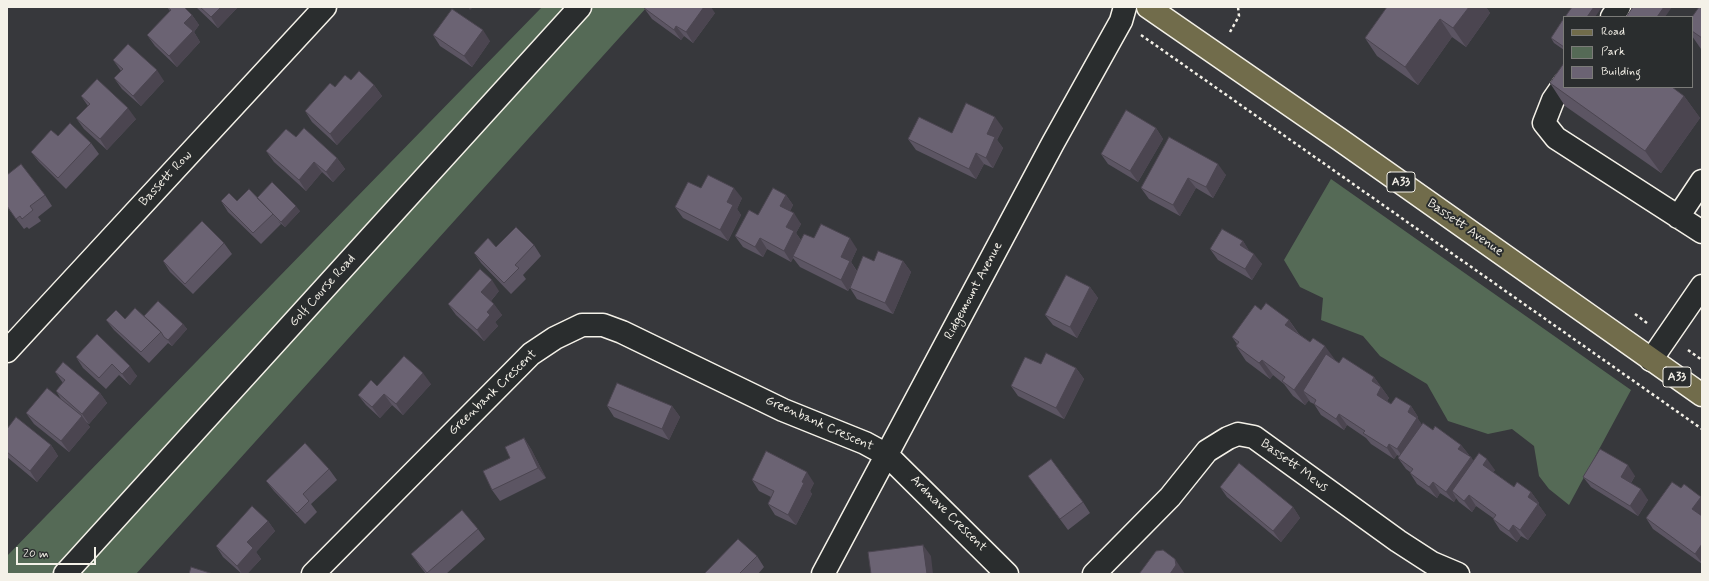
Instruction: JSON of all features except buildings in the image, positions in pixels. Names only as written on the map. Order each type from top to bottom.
[{"type":"main road","name":"Bassett Avenue","points":[[1148,7],[1351,147],[1702,395]]},
{"type":"street","name":"Bassett Row","points":[[7,351],[325,7]]},
{"type":"street","name":"Golf Course Road","points":[[65,574],[580,7]]},
{"type":"street","name":"Ridgemount Avenue","points":[[823,574],[1049,150],[1121,21],[1125,7]]},
{"type":"street","points":[[1613,16],[1619,7]]},
{"type":"street","points":[[1563,85],[1553,100],[1544,123],[1556,138],[1702,232]]},
{"type":"street","points":[[1678,217],[1702,181]]},
{"type":"street","points":[[1651,360],[1702,286]]},
{"type":"street","name":"Greenbank Crescent","points":[[313,574],[531,354],[555,338],[582,325],[603,325],[622,332],[783,410],[865,442],[887,455]]},
{"type":"street","name":"Bassett Mews","points":[[1094,574],[1170,497],[1207,451],[1228,438],[1238,434],[1254,437],[1398,541],[1432,563],[1458,574]]},
{"type":"street","name":"Ardnave Crescent","points":[[887,455],[1008,574]]},
{"type":"path","points":[[1230,32],[1239,16],[1238,7]]},
{"type":"path","points":[[1141,35],[1702,429]]},
{"type":"path","points":[[1682,347],[1702,360]]},
{"type":"green space","points":[[542,7],[647,7],[136,574],[7,574],[7,556]]},
{"type":"green space","points":[[1331,179],[1631,390],[1569,505],[1549,489],[1539,476],[1534,446],[1512,429],[1488,434],[1448,421],[1427,384],[1380,356],[1363,336],[1321,320],[1323,298],[1300,287],[1284,260]]}]
